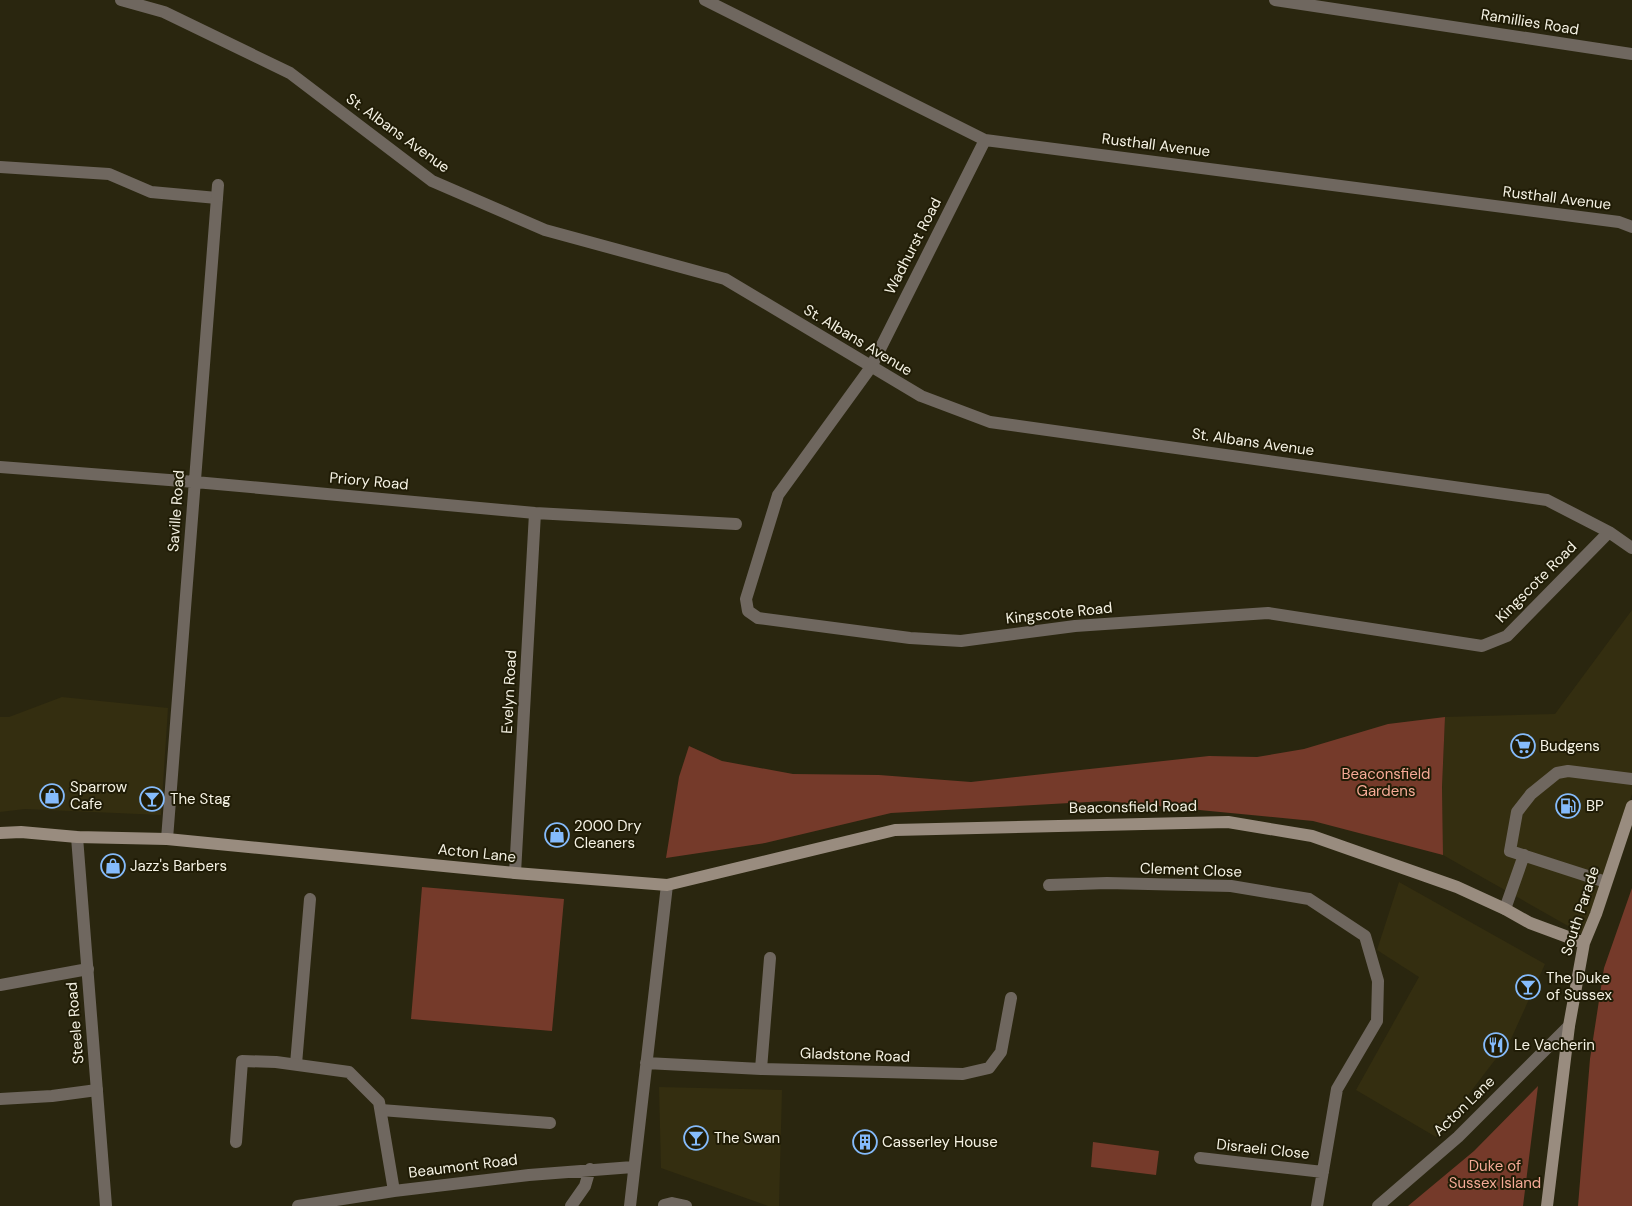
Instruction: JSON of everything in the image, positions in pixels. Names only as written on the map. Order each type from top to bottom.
[{"type":"main road","name":"South Parade","points":[[1547,1206],[1569,1026],[1584,943],[1596,914],[1632,806]]},
{"type":"main road","name":"Beaconsfield Road","points":[[668,885],[895,830],[1228,822],[1312,836],[1457,887],[1530,923],[1584,943]]},
{"type":"main road","name":"Acton Lane","points":[[0,833],[21,832],[77,837],[167,838],[515,873],[668,885]]},
{"type":"street","name":"St. Albans Avenue","points":[[121,0],[164,12],[290,73],[432,182],[545,230],[725,279],[922,396],[990,422],[1547,500],[1609,532],[1632,548]]},
{"type":"street","name":"Rusthall Avenue","points":[[705,0],[985,140],[1609,221],[1632,227]]},
{"type":"street","name":"Ramillies Road","points":[[1275,0],[1632,54]]},
{"type":"street","name":"Wadhurst Road","points":[[871,367],[985,140]]},
{"type":"street","name":"Saville Road","points":[[0,167],[109,174],[151,192],[218,192],[167,838]]},
{"type":"street","name":"Kingscote Road","points":[[871,367],[778,495],[746,599],[748,611],[758,618],[910,638],[961,641],[1075,626],[1268,613],[1482,646],[1507,636],[1609,532]]},
{"type":"street","name":"Priory Road","points":[[0,467],[195,482],[535,513],[736,524]]},
{"type":"street","name":"Evelyn Road","points":[[515,873],[535,513]]},
{"type":"street","points":[[1606,882],[1510,851],[1518,812],[1531,794],[1557,772],[1568,771],[1632,779]]},
{"type":"street","name":"Steele Road","points":[[77,837],[106,1206]]},
{"type":"street","points":[[1505,909],[1524,855]]},
{"type":"street","name":"Clement Close","points":[[1050,885],[1107,883],[1230,886],[1308,899],[1365,936],[1378,981],[1377,1021],[1337,1089],[1317,1206]]},
{"type":"street","points":[[630,1202],[668,885]]},
{"type":"street","points":[[296,1064],[310,899]]},
{"type":"street","points":[[761,1069],[770,958]]},
{"type":"street","points":[[0,985],[88,969]]},
{"type":"street","name":"Gladstone Road","points":[[646,1063],[761,1069],[963,1074],[989,1068],[1001,1052],[1012,998]]},
{"type":"street","name":"Acton Lane","points":[[1378,1206],[1458,1136],[1569,1026]]},
{"type":"street","points":[[236,1142],[242,1061],[296,1064],[349,1072],[379,1102],[394,1191]]},
{"type":"street","points":[[0,1099],[52,1096],[97,1090]]},
{"type":"street","points":[[380,1110],[550,1123]]},
{"type":"street","name":"Disraeli Close","points":[[1200,1158],[1323,1172]]},
{"type":"street","name":"Beaumont Road","points":[[298,1206],[394,1191],[590,1169],[634,1167]]},
{"type":"street","points":[[571,1206],[586,1186],[590,1169]]},
{"type":"street","points":[[664,1204],[672,1203],[686,1206]]},
{"type":"shaded area","points":[[1632,610],[1632,794],[1584,935],[1443,855],[1442,787],[1445,717],[1555,714]]},
{"type":"shaded area","points":[[62,697],[168,708],[161,815],[25,809],[0,812],[0,717],[9,717]]},
{"type":"shaded area","points":[[1399,882],[1545,964],[1511,1039],[1436,1137],[1356,1090],[1419,977],[1377,950]]},
{"type":"shaded area","points":[[659,1087],[782,1090],[779,1206],[768,1206],[661,1168]]},
{"type":"green space","name":"Beaconsfield Gardens","points":[[1445,717],[1442,787],[1443,855],[1313,821],[1106,801],[891,813],[765,843],[666,858],[679,777],[689,746],[722,761],[793,774],[879,775],[971,782],[1209,756],[1257,757],[1304,749],[1388,724]]},
{"type":"green space","points":[[422,887],[564,899],[552,1031],[411,1019]]},
{"type":"green space","points":[[1632,888],[1632,1206],[1578,1206],[1590,1059],[1604,968]]},
{"type":"green space","name":"Duke of Sussex Island","points":[[1538,1086],[1523,1206],[1408,1206],[1474,1151]]},
{"type":"green space","points":[[1093,1142],[1159,1151],[1156,1175],[1091,1167]]},
{"type":"place","name":"Budgens","points":[[1523,746]]},
{"type":"place","name":"Sparrow Cafe","points":[[52,796]]},
{"type":"place","name":"The Stag","points":[[152,799]]},
{"type":"place","name":"BP","points":[[1568,806]]},
{"type":"place","name":"2000 Dry Cleaners","points":[[557,835]]},
{"type":"place","name":"Jazz's Barbers","points":[[113,866]]},
{"type":"place","name":"The Duke of Sussex","points":[[1528,987]]},
{"type":"place","name":"Le Vacherin","points":[[1496,1045]]},
{"type":"place","name":"The Swan","points":[[696,1138]]},
{"type":"place","name":"Casserley House","points":[[865,1142]]}]
